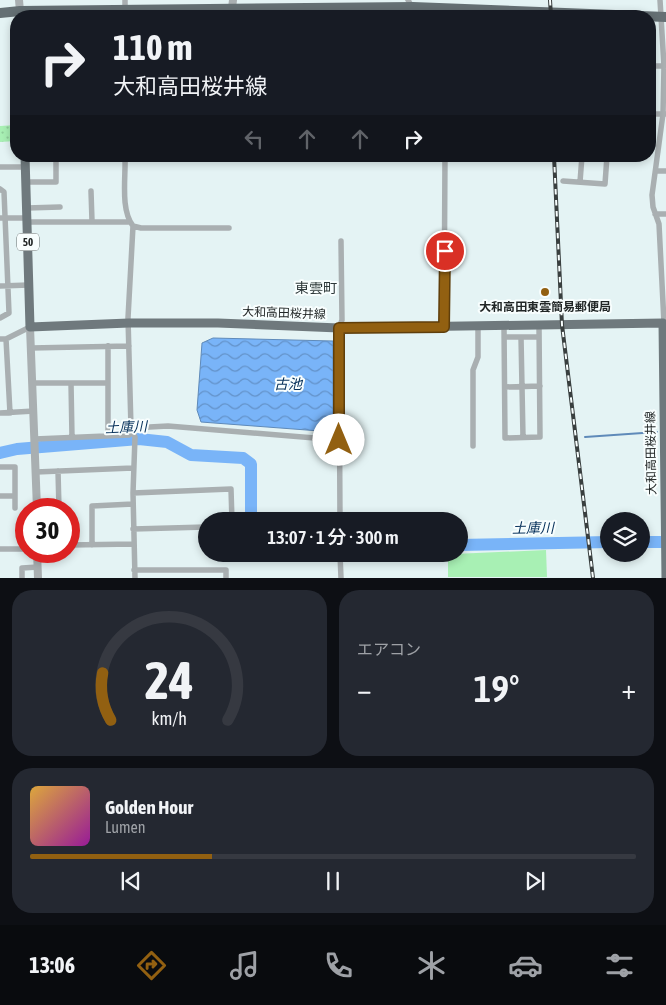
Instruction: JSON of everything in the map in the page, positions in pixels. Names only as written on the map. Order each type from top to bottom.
[{"type":"highway","points":[[112,10],[232,4],[280,10]]},
{"type":"highway","points":[[354,10],[412,8],[474,10]]},
{"type":"main road","name":"50","points":[[26,162],[30,327]]},
{"type":"main road","name":"大和高田桜井線","points":[[30,327],[218,323],[339,328],[504,327],[665,323],[666,578]]},
{"type":"street","points":[[660,0],[663,17],[664,114],[652,195],[655,214],[659,224],[665,323]]},
{"type":"street","points":[[656,66],[664,66]]},
{"type":"street","points":[[26,182],[56,182],[56,162]]},
{"type":"street","points":[[125,162],[126,206],[131,224],[129,324],[134,466],[133,529],[135,578]]},
{"type":"street","points":[[444,327],[446,162]]},
{"type":"street","points":[[580,182],[582,162]]},
{"type":"street","points":[[563,181],[605,184],[607,162]]},
{"type":"street","points":[[0,167],[26,166]]},
{"type":"street","points":[[656,171],[666,171]]},
{"type":"street","points":[[0,189],[4,192],[2,218],[3,252],[9,313],[0,318]]},
{"type":"street","points":[[91,191],[92,221]]},
{"type":"street","points":[[27,208],[60,207]]},
{"type":"street","points":[[655,214],[666,214]]},
{"type":"street","points":[[2,218],[92,221],[131,224],[141,228],[229,228]]},
{"type":"street","points":[[340,512],[339,328],[342,320],[341,241]]},
{"type":"street","points":[[0,286],[29,285]]},
{"type":"street","points":[[504,327],[505,438],[540,437],[540,326]]},
{"type":"street","points":[[10,413],[3,339],[30,327],[37,498]]},
{"type":"street","points":[[473,446],[473,370],[478,357],[478,327]]},
{"type":"street","points":[[504,337],[540,337]]},
{"type":"street","points":[[521,337],[522,437]]},
{"type":"street","points":[[108,346],[108,436]]},
{"type":"street","points":[[31,348],[130,346]]},
{"type":"street","points":[[70,382],[72,437]]},
{"type":"street","points":[[33,383],[108,382]]},
{"type":"street","points":[[505,387],[540,386]]},
{"type":"street","points":[[0,414],[34,411]]},
{"type":"street","points":[[35,439],[129,435],[133,432],[168,426],[339,440]]},
{"type":"street","points":[[36,472],[134,466]]},
{"type":"street","points":[[0,467],[15,467],[15,496],[0,496]]},
{"type":"street","points":[[58,471],[59,498]]},
{"type":"street","points":[[133,493],[231,489],[232,512]]},
{"type":"street","points":[[92,545],[92,506],[133,504]]},
{"type":"street","points":[[133,529],[198,528]]},
{"type":"street","points":[[80,545],[134,544]]},
{"type":"street","points":[[0,549],[15,549]]},
{"type":"street","points":[[340,562],[341,576]]},
{"type":"street","points":[[38,563],[38,578]]},
{"type":"street","points":[[22,578],[22,568],[38,567]]},
{"type":"street","points":[[134,570],[226,570],[226,578]]},
{"type":"street","points":[[154,570],[154,578]]},
{"type":"street","points":[[172,570],[172,578]]},
{"type":"street","points":[[190,570],[190,578]]},
{"type":"street","points":[[208,570],[208,578]]},
{"type":"green space","points":[[10,125],[10,141],[0,142],[0,126]]},
{"type":"green space","points":[[546,550],[547,577],[448,577],[448,562],[468,562],[468,553]]},
{"type":"water","name":"古池","points":[[213,338],[333,341],[333,432],[201,422],[197,410],[202,343]]},
{"type":"waterway","points":[[585,437],[657,432]]},
{"type":"waterway","name":"土庫川","points":[[0,453],[17,449],[139,439],[167,442],[191,455],[243,458],[251,464],[251,512]]},
{"type":"waterway","name":"土庫川","points":[[468,545],[600,542]]},
{"type":"waterway","name":"土庫川","points":[[650,542],[666,542]]},
{"type":"railway","points":[[550,0],[551,10]]},
{"type":"railway","points":[[554,162],[562,325],[593,578]]},
{"type":"place","name":"大和高田東雲簡易郵便局","points":[[545,292]]},
{"type":"district","name":"東雲町","points":[[316,288]]},
{"type":"route","points":[[339,440],[339,328],[444,327],[445,251]]}]
